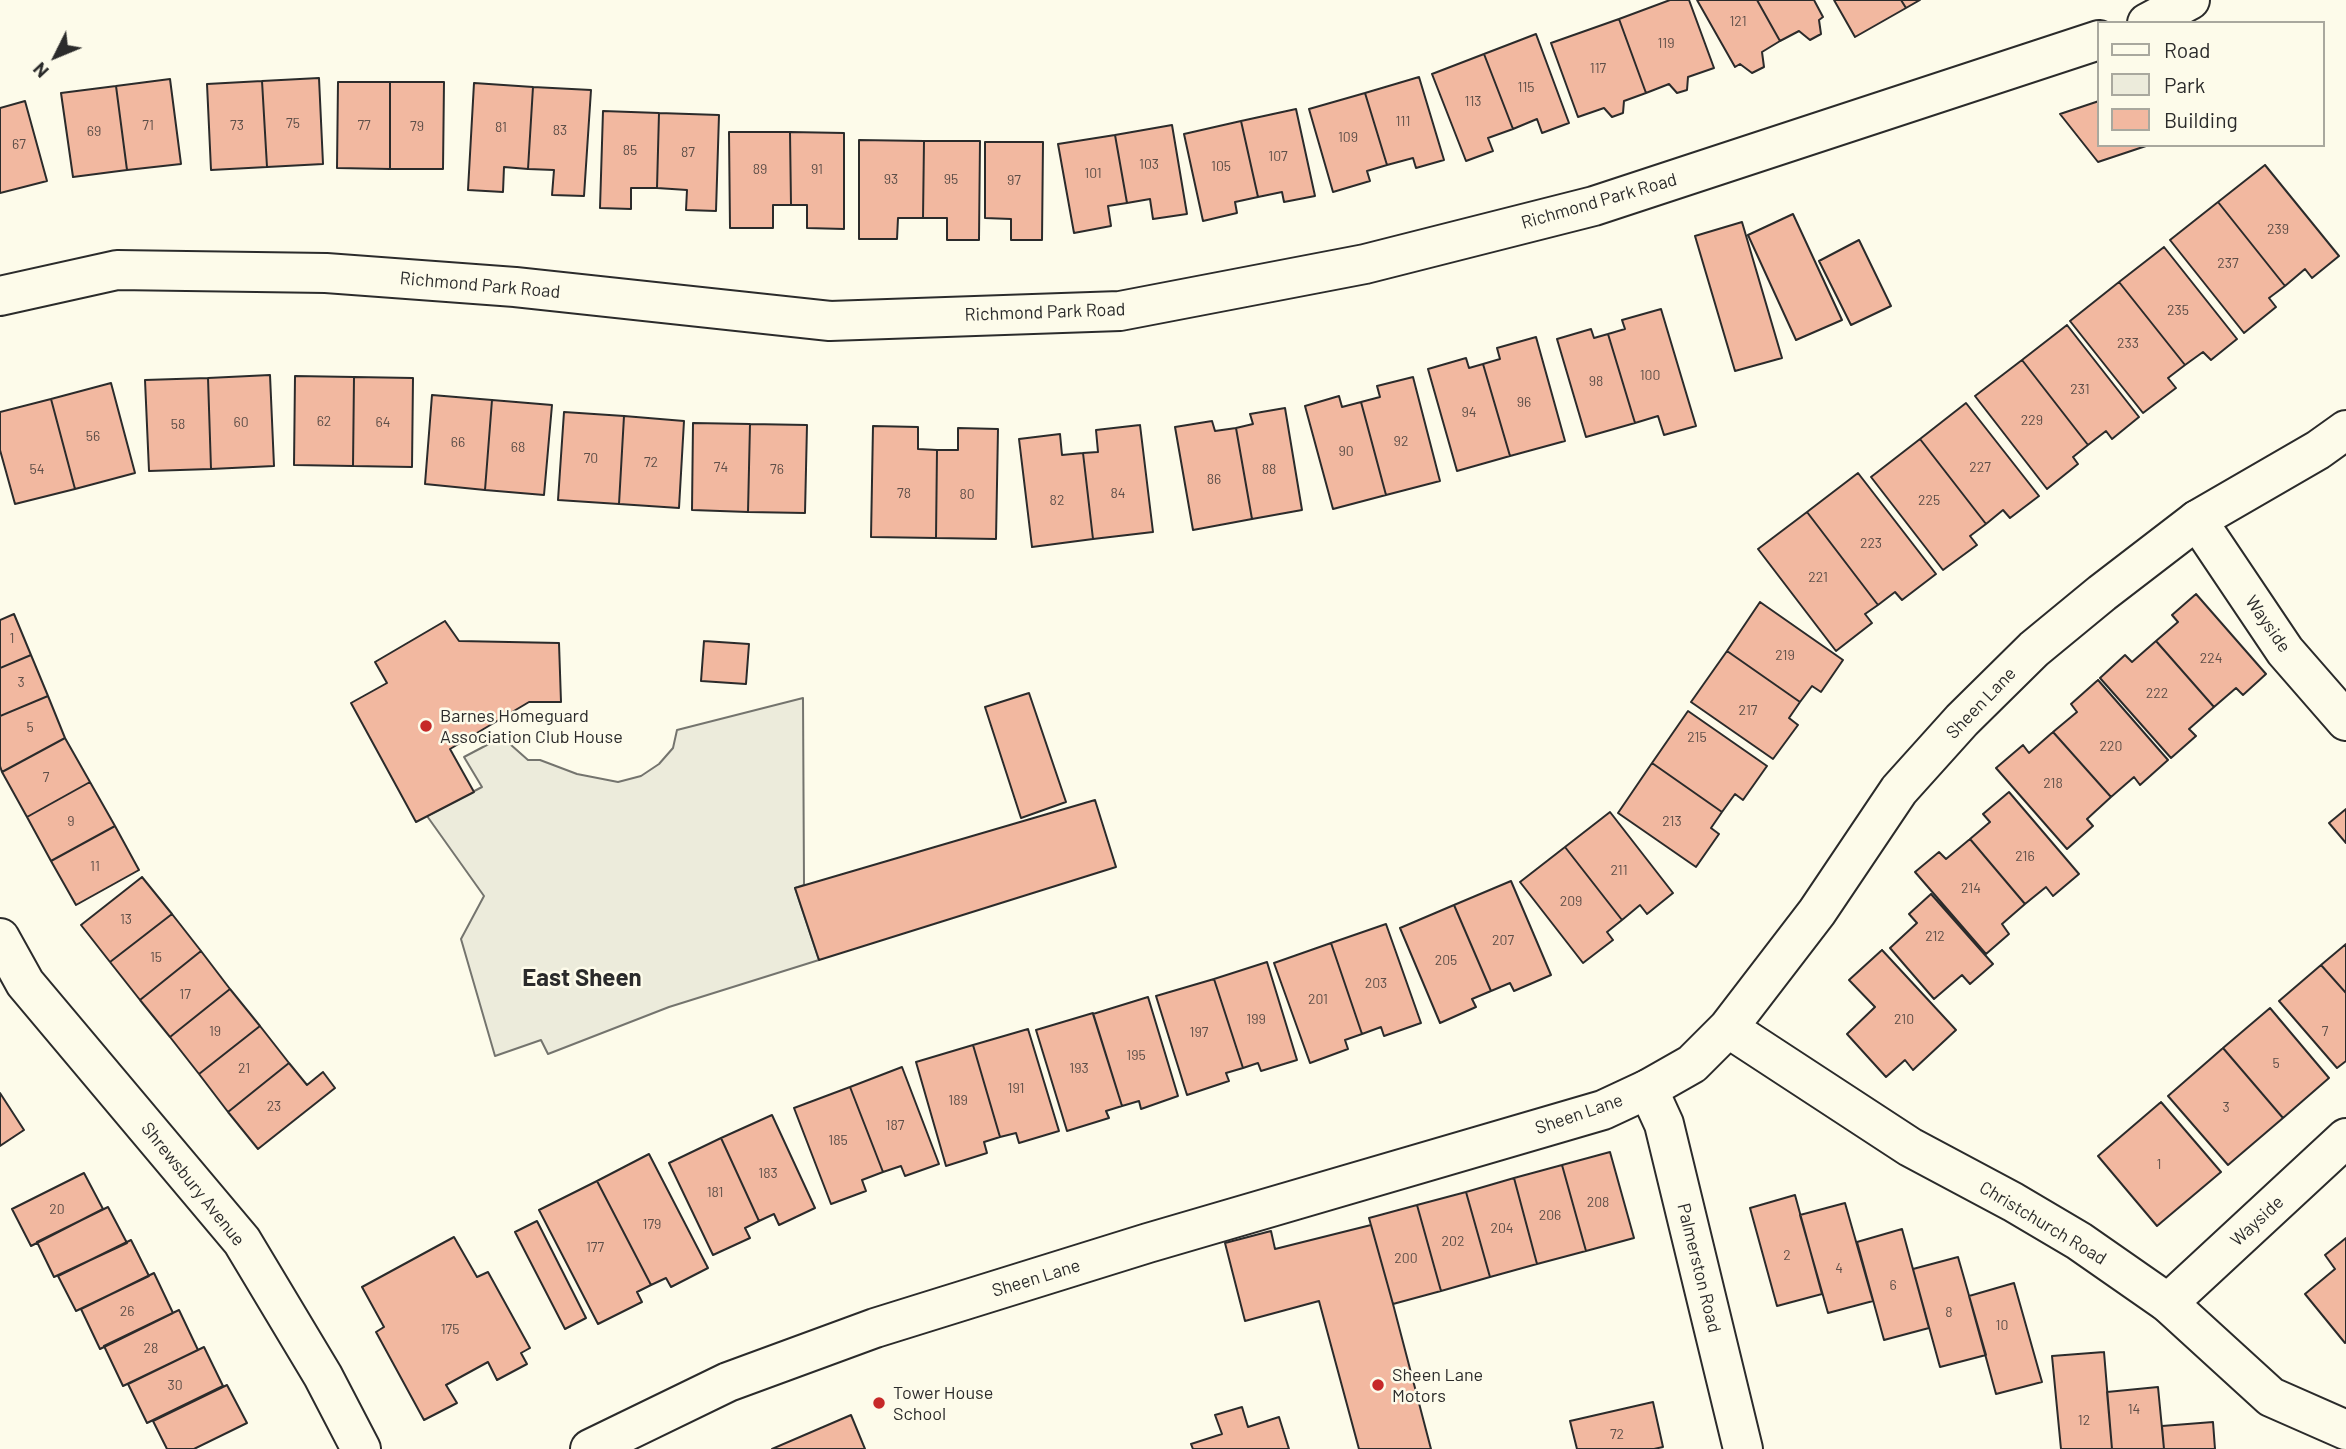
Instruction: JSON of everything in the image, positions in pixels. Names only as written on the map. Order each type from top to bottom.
[{"type":"street","points":[[2151,21],[2190,0]]},
{"type":"street","name":"Richmond Park Road","points":[[0,296],[117,270],[159,270],[326,273],[501,286],[830,321],[1120,311],[1365,264],[1594,206],[2098,40]]},
{"type":"street","name":"Sheen Lane","points":[[590,1449],[728,1382],[875,1328],[1148,1243],[1603,1110],[1692,1064],[1728,1028],[1817,912],[1899,790],[1962,720],[2034,649],[2197,520],[2318,450],[2346,430]]},
{"type":"street","name":"Wayside","points":[[2197,520],[2285,651],[2346,721]]},
{"type":"street","name":"Shrewsbury Avenue","points":[[0,938],[25,984],[242,1241],[323,1377],[360,1449]]},
{"type":"street","name":"Christchurch Road","points":[[1728,1028],[1910,1147],[2079,1241],[2168,1303],[2271,1397],[2346,1430]]},
{"type":"street","name":"Palmerston Road","points":[[1648,1089],[1664,1124],[1743,1449]]},
{"type":"street","name":"Wayside","points":[[2168,1303],[2346,1138]]},
{"type":"green space","points":[[803,698],[804,885],[795,888],[819,960],[669,1007],[548,1054],[541,1040],[495,1056],[461,939],[484,896],[427,816],[482,787],[464,757],[502,737],[528,760],[540,760],[577,774],[618,782],[641,776],[659,764],[673,748],[677,730]]},
{"type":"building","points":[[1670,0],[1689,0],[1714,68],[1688,77],[1687,90],[1677,93],[1669,84],[1646,93],[1619,19]]},
{"type":"building","points":[[1697,0],[1757,0],[1780,41],[1762,52],[1764,67],[1752,73],[1740,64],[1735,67]]},
{"type":"building","points":[[1757,0],[1814,0],[1823,17],[1819,20],[1821,34],[1810,40],[1799,31],[1780,41]]},
{"type":"building","points":[[1834,0],[1901,0],[1906,8],[1855,37]]},
{"type":"building","points":[[1901,0],[1920,0],[1906,8]]},
{"type":"building","points":[[1619,19],[1646,93],[1624,101],[1623,113],[1612,117],[1604,108],[1578,117],[1551,43]]},
{"type":"building","points":[[1536,34],[1569,123],[1542,133],[1537,119],[1513,129],[1484,54]]},
{"type":"building","points":[[1484,54],[1513,129],[1488,138],[1493,151],[1466,161],[1432,74]]},
{"type":"building","points":[[1419,77],[1444,160],[1416,168],[1413,158],[1387,165],[1365,93]]},
{"type":"building","points":[[319,78],[323,164],[267,167],[262,81]]},
{"type":"building","points":[[170,79],[181,164],[127,170],[116,86]]},
{"type":"building","points":[[262,81],[267,167],[211,170],[207,84]]},
{"type":"building","points":[[338,82],[390,82],[390,169],[337,168]]},
{"type":"building","points":[[390,82],[444,82],[443,169],[390,169]]},
{"type":"building","points":[[474,83],[533,87],[528,169],[504,167],[503,192],[468,190]]},
{"type":"building","points":[[116,86],[127,170],[73,177],[61,93]]},
{"type":"building","points":[[533,87],[591,90],[584,196],[552,195],[554,170],[528,169]]},
{"type":"building","points":[[1365,93],[1387,165],[1367,171],[1370,181],[1333,192],[1309,109]]},
{"type":"building","points":[[25,101],[47,181],[0,193],[0,108]]},
{"type":"building","points":[[2098,101],[2098,147],[2143,147],[2098,162],[2060,114]]},
{"type":"building","points":[[1296,109],[1315,196],[1284,202],[1282,192],[1258,197],[1241,121]]},
{"type":"building","points":[[603,111],[659,113],[657,188],[631,188],[631,209],[600,208]]},
{"type":"building","points":[[659,113],[719,115],[716,211],[686,210],[687,190],[657,188]]},
{"type":"building","points":[[1241,121],[1258,197],[1235,202],[1237,213],[1203,221],[1184,134]]},
{"type":"building","points":[[1172,125],[1187,214],[1153,219],[1150,199],[1127,203],[1115,135]]},
{"type":"building","points":[[729,132],[790,132],[791,205],[773,205],[773,228],[730,228]]},
{"type":"building","points":[[790,132],[844,133],[844,229],[807,228],[807,205],[791,205]]},
{"type":"building","points":[[1115,135],[1127,203],[1108,206],[1111,226],[1074,233],[1058,144]]},
{"type":"building","points":[[859,140],[924,141],[923,218],[898,218],[897,239],[859,239]]},
{"type":"building","points":[[924,141],[980,141],[979,240],[947,240],[947,218],[923,218]]},
{"type":"building","points":[[985,142],[1043,142],[1042,240],[1011,240],[1011,219],[985,218]]},
{"type":"building","points":[[2265,165],[2339,256],[2312,278],[2305,269],[2285,286],[2218,202]]},
{"type":"building","points":[[2218,202],[2285,286],[2269,298],[2276,307],[2244,333],[2170,240]]},
{"type":"building","points":[[1793,214],[1842,320],[1796,340],[1748,235]]},
{"type":"building","points":[[1742,222],[1782,358],[1735,371],[1695,236]]},
{"type":"building","points":[[1859,240],[1891,306],[1851,325],[1819,261]]},
{"type":"building","points":[[2164,247],[2237,339],[2211,360],[2203,352],[2185,365],[2119,282]]},
{"type":"building","points":[[2119,282],[2185,365],[2168,378],[2176,388],[2143,413],[2070,321]]},
{"type":"building","points":[[1661,309],[1696,426],[1664,435],[1658,416],[1635,423],[1608,334],[1625,329],[1622,320]]},
{"type":"building","points":[[2067,325],[2139,417],[2112,439],[2106,431],[2088,445],[2022,360]]},
{"type":"building","points":[[1591,329],[1594,338],[1608,334],[1635,423],[1586,437],[1557,339]]},
{"type":"building","points":[[1536,337],[1565,441],[1510,456],[1483,364],[1500,359],[1497,348]]},
{"type":"building","points":[[1466,358],[1469,368],[1483,364],[1510,456],[1457,471],[1428,369]]},
{"type":"building","points":[[2022,360],[2088,445],[2073,457],[2078,464],[2047,489],[1975,396]]},
{"type":"building","points":[[270,375],[274,466],[211,469],[208,378]]},
{"type":"building","points":[[295,376],[354,377],[353,466],[294,465]]},
{"type":"building","points":[[354,377],[413,378],[412,467],[353,466]]},
{"type":"building","points":[[1413,377],[1440,481],[1386,495],[1361,402],[1380,397],[1377,386]]},
{"type":"building","points":[[208,378],[211,469],[149,471],[145,380]]},
{"type":"building","points":[[111,383],[135,473],[75,489],[51,399]]},
{"type":"building","points":[[432,395],[492,400],[485,490],[425,484]]},
{"type":"building","points":[[1339,396],[1342,407],[1361,402],[1386,495],[1333,509],[1305,406]]},
{"type":"building","points":[[51,399],[75,489],[15,504],[0,450],[0,412]]},
{"type":"building","points":[[492,400],[552,405],[544,495],[485,490]]},
{"type":"building","points":[[1966,403],[2039,496],[2010,518],[2003,510],[1986,524],[1920,439]]},
{"type":"building","points":[[1285,408],[1302,510],[1252,519],[1236,428],[1253,424],[1250,414]]},
{"type":"building","points":[[564,412],[624,416],[619,504],[558,500]]},
{"type":"building","points":[[624,416],[684,421],[679,508],[619,504]]},
{"type":"building","points":[[1212,421],[1215,431],[1236,428],[1252,519],[1193,530],[1175,427]]},
{"type":"building","points":[[693,423],[750,424],[748,512],[692,510]]},
{"type":"building","points":[[750,424],[807,425],[805,513],[748,512]]},
{"type":"building","points":[[1140,425],[1153,532],[1093,539],[1083,453],[1098,452],[1096,430]]},
{"type":"building","points":[[873,426],[918,427],[918,449],[937,450],[936,538],[871,537]]},
{"type":"building","points":[[958,428],[998,429],[996,539],[936,538],[937,450],[958,450]]},
{"type":"building","points":[[1060,434],[1062,455],[1083,453],[1093,539],[1032,547],[1019,439]]},
{"type":"building","points":[[1920,439],[1986,524],[1970,536],[1977,545],[1943,570],[1871,477]]},
{"type":"building","points":[[1858,473],[1936,574],[1902,600],[1895,592],[1878,605],[1807,512]]},
{"type":"building","points":[[1807,512],[1878,605],[1865,614],[1872,623],[1836,651],[1758,549]]},
{"type":"building","points":[[2196,594],[2266,674],[2243,695],[2236,688],[2214,707],[2156,641],[2178,622],[2172,615]]},
{"type":"building","points":[[1760,602],[1843,660],[1821,692],[1812,686],[1800,702],[1727,651]]},
{"type":"building","points":[[14,614],[31,655],[0,668],[0,620]]},
{"type":"building","name":"Barnes Homeguard Association Club House","points":[[445,621],[459,641],[559,643],[561,702],[529,702],[450,749],[474,792],[416,822],[351,703],[387,683],[375,662]]},
{"type":"building","points":[[704,641],[749,644],[746,684],[701,681]]},
{"type":"building","points":[[2156,641],[2214,707],[2189,729],[2196,736],[2171,758],[2100,678],[2125,655],[2132,662]]},
{"type":"building","points":[[1727,651],[1800,702],[1789,718],[1798,725],[1773,759],[1691,702]]},
{"type":"building","points":[[31,655],[48,696],[0,716],[0,668]]},
{"type":"building","points":[[2098,680],[2168,760],[2140,785],[2134,777],[2111,797],[2053,732],[2077,712],[2071,704]]},
{"type":"building","points":[[1029,693],[1066,802],[1021,818],[985,707]]},
{"type":"building","points":[[48,696],[65,738],[2,772],[0,716]]},
{"type":"building","points":[[1688,711],[1767,766],[1743,800],[1735,794],[1722,812],[1652,763]]},
{"type":"building","points":[[2053,732],[2111,797],[2087,819],[2093,826],[2067,849],[1996,768],[2023,745],[2029,753]]},
{"type":"building","points":[[65,738],[90,782],[27,817],[2,772]]},
{"type":"building","points":[[1652,763],[1722,812],[1711,828],[1719,834],[1696,867],[1618,813]]},
{"type":"building","points":[[90,782],[115,826],[51,861],[27,817]]},
{"type":"building","points":[[2009,792],[2079,874],[2053,896],[2046,887],[2025,904],[1970,839],[1990,822],[1983,814]]},
{"type":"building","points":[[1095,800],[1116,867],[819,960],[795,888]]},
{"type":"building","points":[[2346,809],[2346,843],[2329,823]]},
{"type":"building","points":[[1610,812],[1673,893],[1647,914],[1640,905],[1622,920],[1565,847]]},
{"type":"building","points":[[115,826],[139,870],[76,905],[51,861]]},
{"type":"building","points":[[1970,839],[2025,904],[2002,924],[2009,934],[1986,954],[1915,872],[1939,852],[1946,859]]},
{"type":"building","points":[[1565,847],[1622,920],[1607,932],[1613,940],[1583,963],[1520,882]]},
{"type":"building","points":[[142,877],[172,914],[110,962],[81,925]]},
{"type":"building","points":[[1511,881],[1551,975],[1514,991],[1510,983],[1491,991],[1454,905]]},
{"type":"building","points":[[1931,894],[1993,964],[1970,984],[1962,975],[1934,999],[1890,948],[1917,923],[1909,914]]},
{"type":"building","points":[[1454,905],[1491,991],[1472,999],[1476,1007],[1440,1023],[1400,928]]},
{"type":"building","points":[[172,914],[201,951],[140,1000],[110,962]]},
{"type":"building","points":[[1386,924],[1421,1023],[1384,1036],[1381,1027],[1362,1034],[1331,943]]},
{"type":"building","points":[[1331,943],[1362,1034],[1345,1040],[1348,1049],[1310,1063],[1274,963]]},
{"type":"building","points":[[2346,944],[2346,993],[2321,965]]},
{"type":"building","points":[[1882,950],[1956,1030],[1913,1070],[1905,1060],[1886,1077],[1847,1034],[1875,1007],[1849,980]]},
{"type":"building","points":[[201,951],[230,989],[170,1037],[140,1000]]},
{"type":"building","points":[[1267,962],[1297,1060],[1261,1071],[1258,1063],[1243,1068],[1214,979]]},
{"type":"building","points":[[2321,965],[2346,993],[2346,1061],[2337,1068],[2279,1001]]},
{"type":"building","points":[[1214,979],[1243,1068],[1226,1073],[1229,1081],[1187,1095],[1156,996]]},
{"type":"building","points":[[230,989],[260,1026],[199,1074],[170,1037]]},
{"type":"building","points":[[1148,997],[1178,1096],[1141,1109],[1139,1101],[1122,1106],[1093,1014]]},
{"type":"building","points":[[2270,1008],[2329,1078],[2283,1118],[2223,1048]]},
{"type":"building","points":[[1093,1013],[1122,1106],[1106,1111],[1109,1118],[1067,1131],[1036,1030]]},
{"type":"building","points":[[260,1026],[289,1063],[228,1112],[199,1074]]},
{"type":"building","points":[[1028,1029],[1059,1131],[1019,1143],[1016,1133],[1000,1137],[973,1045]]},
{"type":"building","points":[[973,1045],[1000,1137],[984,1142],[987,1153],[946,1166],[916,1062]]},
{"type":"building","points":[[2223,1048],[2283,1118],[2228,1165],[2168,1096]]},
{"type":"building","points":[[289,1063],[307,1085],[323,1072],[335,1088],[258,1149],[228,1112]]},
{"type":"building","points":[[902,1067],[939,1164],[905,1176],[901,1166],[883,1172],[850,1087]]},
{"type":"building","points":[[850,1087],[883,1172],[862,1180],[866,1191],[831,1204],[794,1108]]},
{"type":"building","points":[[0,1093],[24,1130],[0,1146]]},
{"type":"building","points":[[2161,1102],[2221,1172],[2157,1226],[2098,1156]]},
{"type":"building","points":[[772,1115],[815,1208],[779,1225],[774,1214],[759,1221],[721,1138]]},
{"type":"building","points":[[721,1138],[759,1221],[745,1228],[750,1238],[713,1255],[669,1163]]},
{"type":"building","points":[[1610,1152],[1634,1238],[1586,1251],[1562,1165]]},
{"type":"building","points":[[649,1154],[708,1268],[671,1287],[666,1278],[651,1285],[597,1181]]},
{"type":"building","points":[[1562,1165],[1586,1251],[1537,1264],[1514,1178]]},
{"type":"building","points":[[84,1173],[103,1209],[31,1246],[12,1209]]},
{"type":"building","points":[[1514,1178],[1537,1264],[1490,1277],[1466,1192]]},
{"type":"building","points":[[597,1181],[651,1285],[637,1292],[642,1302],[598,1324],[539,1210]]},
{"type":"building","points":[[1466,1192],[1490,1277],[1441,1291],[1417,1205]]},
{"type":"building","points":[[1795,1195],[1822,1294],[1777,1306],[1750,1208]]},
{"type":"building","points":[[1845,1203],[1873,1301],[1828,1313],[1800,1215]]},
{"type":"building","points":[[1417,1205],[1441,1291],[1393,1304],[1369,1218]]},
{"type":"building","points":[[108,1207],[127,1243],[54,1277],[37,1242]]},
{"type":"building","points":[[537,1221],[586,1318],[565,1329],[515,1232]]},
{"type":"building","name":"Sheen Lane Motors","points":[[1371,1225],[1431,1449],[1359,1449],[1319,1301],[1245,1321],[1225,1243],[1271,1231],[1275,1249]]},
{"type":"building","points":[[1902,1229],[1929,1328],[1884,1340],[1857,1242]]},
{"type":"building","points":[[454,1237],[477,1277],[488,1272],[530,1348],[521,1353],[527,1364],[497,1380],[488,1362],[446,1385],[457,1403],[424,1420],[376,1332],[384,1327],[362,1287]]},
{"type":"building","points":[[2346,1238],[2345,1343],[2305,1294],[2335,1269],[2325,1255]]},
{"type":"building","points":[[131,1240],[149,1276],[76,1311],[58,1276]]},
{"type":"building","points":[[1958,1257],[1986,1355],[1940,1367],[1913,1269]]},
{"type":"building","points":[[154,1273],[173,1313],[100,1349],[81,1309]]},
{"type":"building","points":[[2014,1283],[2042,1382],[1996,1394],[1969,1296]]},
{"type":"building","points":[[179,1310],[198,1350],[123,1386],[104,1346]]},
{"type":"building","points":[[204,1347],[223,1386],[147,1423],[128,1384]]},
{"type":"building","points":[[2104,1352],[2112,1449],[2061,1449],[2052,1356]]},
{"type":"building","points":[[227,1385],[247,1423],[194,1449],[167,1449],[153,1421]]},
{"type":"building","points":[[2158,1387],[2164,1449],[2112,1449],[2107,1392]]},
{"type":"building","points":[[1653,1402],[1663,1447],[1577,1449],[1570,1421]]},
{"type":"building","points":[[1242,1407],[1248,1427],[1279,1417],[1289,1449],[1193,1449],[1191,1444],[1222,1434],[1215,1415]]},
{"type":"building","points":[[851,1415],[865,1449],[772,1449]]},
{"type":"building","points":[[2213,1422],[2215,1449],[2164,1449],[2162,1426]]},
{"type":"place","name":"Barnes Homeguard Association Club House","points":[[426,726]]},
{"type":"place","name":"Sheen Lane Motors","points":[[1378,1385]]},
{"type":"place","name":"Tower House School","points":[[879,1403]]},
{"type":"district","name":"East Sheen","points":[[582,978]]}]
